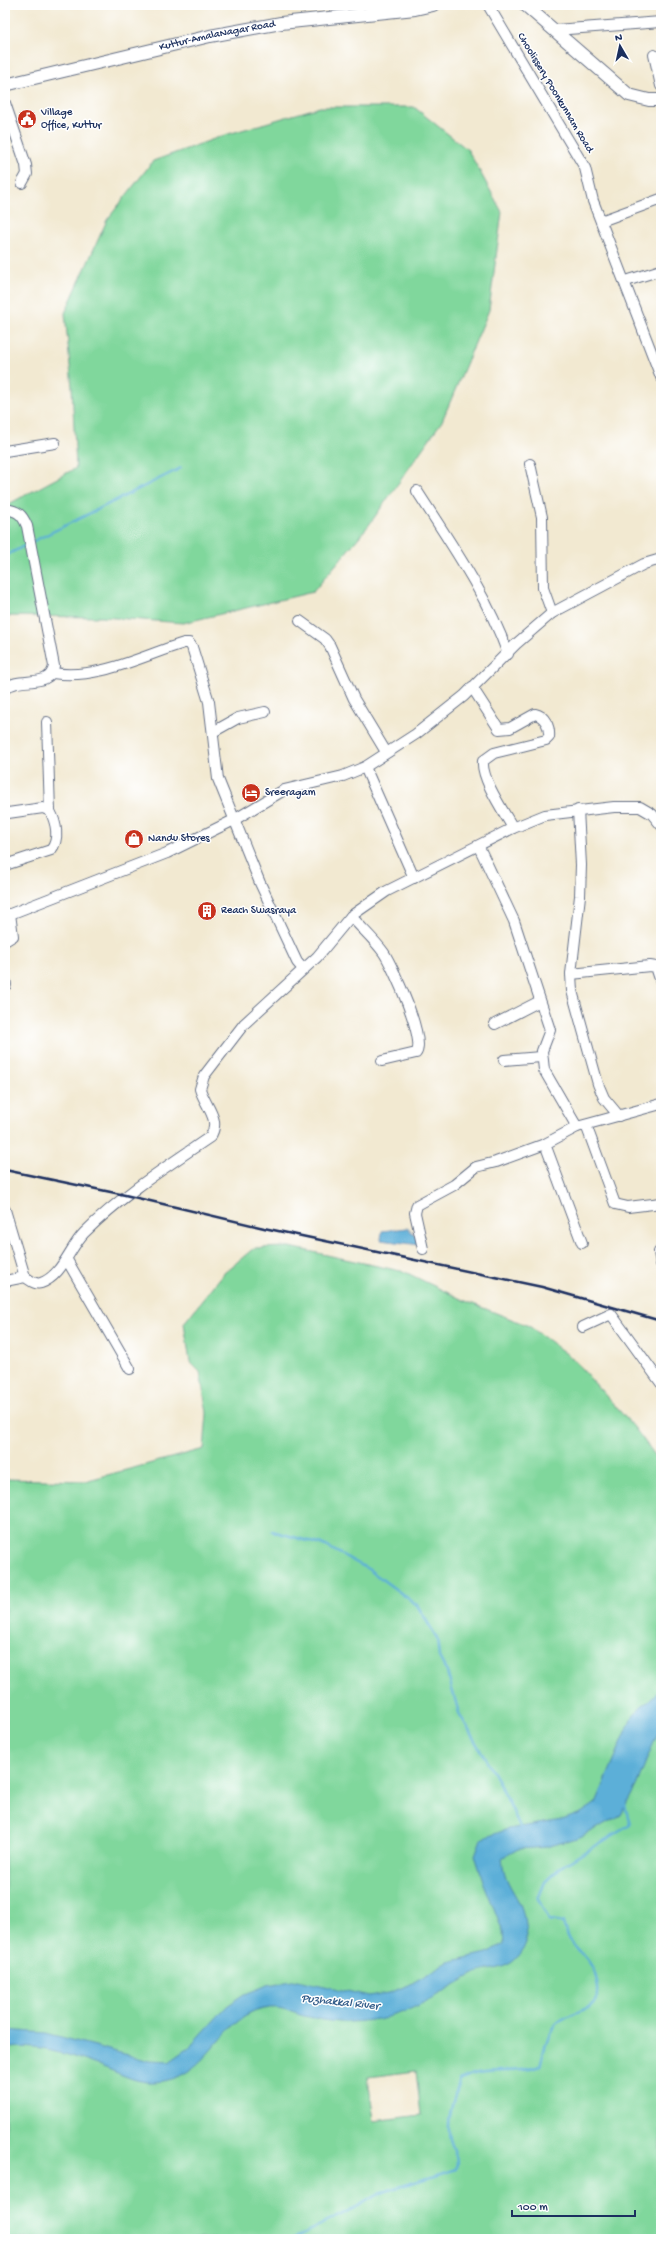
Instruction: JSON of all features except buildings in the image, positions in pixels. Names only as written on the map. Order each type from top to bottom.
[{"type":"main road","name":"Kuttur-AmalaNagar Road","points":[[5,85],[210,36],[288,22],[415,9],[433,5]]},
{"type":"main road","points":[[525,5],[629,94],[648,100],[661,100]]},
{"type":"street","name":"Choolissery Poonkunnam Road","points":[[488,5],[586,168],[593,201],[626,281],[661,377]]},
{"type":"street","points":[[555,30],[661,22]]},
{"type":"street","points":[[654,55],[661,86]]},
{"type":"street","points":[[5,103],[26,165],[27,174],[22,184]]},
{"type":"street","points":[[601,220],[661,199]]},
{"type":"street","points":[[626,281],[661,270]]},
{"type":"street","points":[[5,451],[55,443]]},
{"type":"street","points":[[530,464],[542,517],[543,588],[552,613]]},
{"type":"street","points":[[417,491],[472,577],[488,607],[508,654]]},
{"type":"street","points":[[5,509],[17,511],[23,516],[27,526],[54,658],[53,674]]},
{"type":"street","points":[[5,941],[13,936],[8,915],[167,853],[234,820],[284,790],[343,776],[365,767],[416,734],[464,696],[508,654],[516,644],[552,613],[644,564],[661,559]]},
{"type":"street","points":[[300,621],[325,639],[330,646],[354,699],[386,752]]},
{"type":"street","points":[[5,689],[12,684],[43,680],[53,674],[70,676],[94,673],[177,645],[189,643],[196,654],[209,702],[216,772],[234,820],[297,962],[303,969]]},
{"type":"street","points":[[472,687],[499,729],[510,728],[535,714],[544,718],[548,725],[550,736],[546,740],[494,753],[483,761],[482,767],[487,780],[513,828]]},
{"type":"street","points":[[213,732],[238,718],[266,712]]},
{"type":"street","points":[[5,865],[51,850],[57,840],[54,818],[50,811],[47,722]]},
{"type":"street","points":[[365,767],[414,878]]},
{"type":"street","points":[[5,1210],[25,1276],[33,1283],[40,1283],[46,1280],[67,1260],[74,1243],[125,1195],[210,1137],[215,1130],[214,1120],[200,1089],[204,1076],[244,1024],[274,998],[325,948],[351,916],[387,891],[479,847],[513,828],[545,815],[578,810],[614,807],[640,807],[652,814],[661,825]]},
{"type":"street","points":[[5,812],[8,814],[43,808],[50,811]]},
{"type":"street","points":[[578,810],[581,865],[580,896],[571,974],[573,998],[596,1078],[604,1098],[619,1116]]},
{"type":"street","points":[[479,847],[514,921],[550,1030],[541,1057],[544,1070],[581,1126],[615,1204],[628,1207],[661,1203]]},
{"type":"street","points":[[351,916],[374,939],[392,968],[409,1007],[419,1045],[416,1053],[382,1061]]},
{"type":"street","points":[[571,974],[650,966],[656,967],[659,972],[661,982]]},
{"type":"street","points":[[495,1024],[540,1001]]},
{"type":"street","points":[[504,1060],[541,1057]]},
{"type":"street","points":[[423,1250],[415,1213],[417,1205],[454,1185],[476,1167],[496,1162],[545,1144],[581,1126],[661,1104]]},
{"type":"street","points":[[545,1144],[582,1243]]},
{"type":"street","points":[[659,1252],[661,1264]]},
{"type":"street","points":[[67,1260],[130,1369]]},
{"type":"street","points":[[5,1281],[25,1276]]},
{"type":"street","points":[[583,1327],[611,1314],[661,1383]]},
{"type":"green space","points":[[320,107],[414,107],[468,150],[502,212],[489,310],[442,421],[369,525],[313,592],[183,623],[102,617],[5,616],[5,506],[76,468],[72,387],[65,313],[107,220],[153,161],[225,135]]},
{"type":"green space","points":[[290,1247],[405,1272],[463,1300],[529,1326],[572,1358],[633,1426],[661,1463],[661,2239],[5,2239],[5,1479],[85,1481],[204,1449],[207,1413],[200,1372],[190,1362],[184,1323],[224,1273],[254,1248]],"holes":[[[416,2071],[421,2115],[374,2121],[368,2077]]]},
{"type":"water","points":[[407,1228],[419,1238],[420,1245],[381,1240],[382,1231]]},
{"type":"water","name":"Puzhakkal River","points":[[661,1689],[661,1725],[636,1786],[621,1815],[580,1837],[547,1847],[518,1849],[502,1858],[510,1887],[522,1908],[526,1944],[517,1958],[509,1964],[474,1974],[433,1998],[401,2013],[379,2019],[357,2022],[338,2022],[304,2016],[280,2008],[263,2009],[247,2015],[234,2025],[201,2061],[188,2071],[173,2079],[154,2082],[136,2080],[84,2060],[57,2052],[43,2049],[17,2047],[5,2049],[5,2030],[46,2033],[150,2061],[169,2062],[189,2048],[227,2006],[245,1994],[268,1985],[298,1980],[369,1996],[388,1993],[409,1985],[448,1962],[487,1953],[504,1945],[503,1931],[483,1881],[475,1855],[481,1839],[508,1829],[562,1820],[581,1813],[596,1803],[633,1715]]},
{"type":"waterway","points":[[32,542],[181,468]]},
{"type":"waterway","points":[[5,556],[28,544]]},
{"type":"waterway","points":[[272,1531],[326,1546],[368,1569],[417,1605],[437,1638],[439,1657],[447,1672],[459,1713],[503,1790],[521,1829]]},
{"type":"waterway","points":[[292,2239],[355,2208],[380,2193],[456,2169],[456,2157],[450,2139],[449,2124],[451,2109],[460,2080],[479,2073],[530,2069],[540,2066],[546,2043],[554,2026],[566,2017],[590,2006],[595,2002],[598,1995],[598,1985],[592,1966],[568,1937],[563,1922],[549,1920],[538,1899],[545,1882],[562,1866],[630,1825],[625,1805]]},
{"type":"railway","points":[[5,1170],[125,1195],[264,1228],[542,1287],[661,1321]]},
{"type":"place","name":"Village Office, Kuttur","points":[[27,119]]},
{"type":"place","name":"Sreeragam","points":[[251,793]]},
{"type":"place","name":"Nandu Stores","points":[[134,839]]},
{"type":"place","name":"Reach Swasraya","points":[[207,911]]}]
